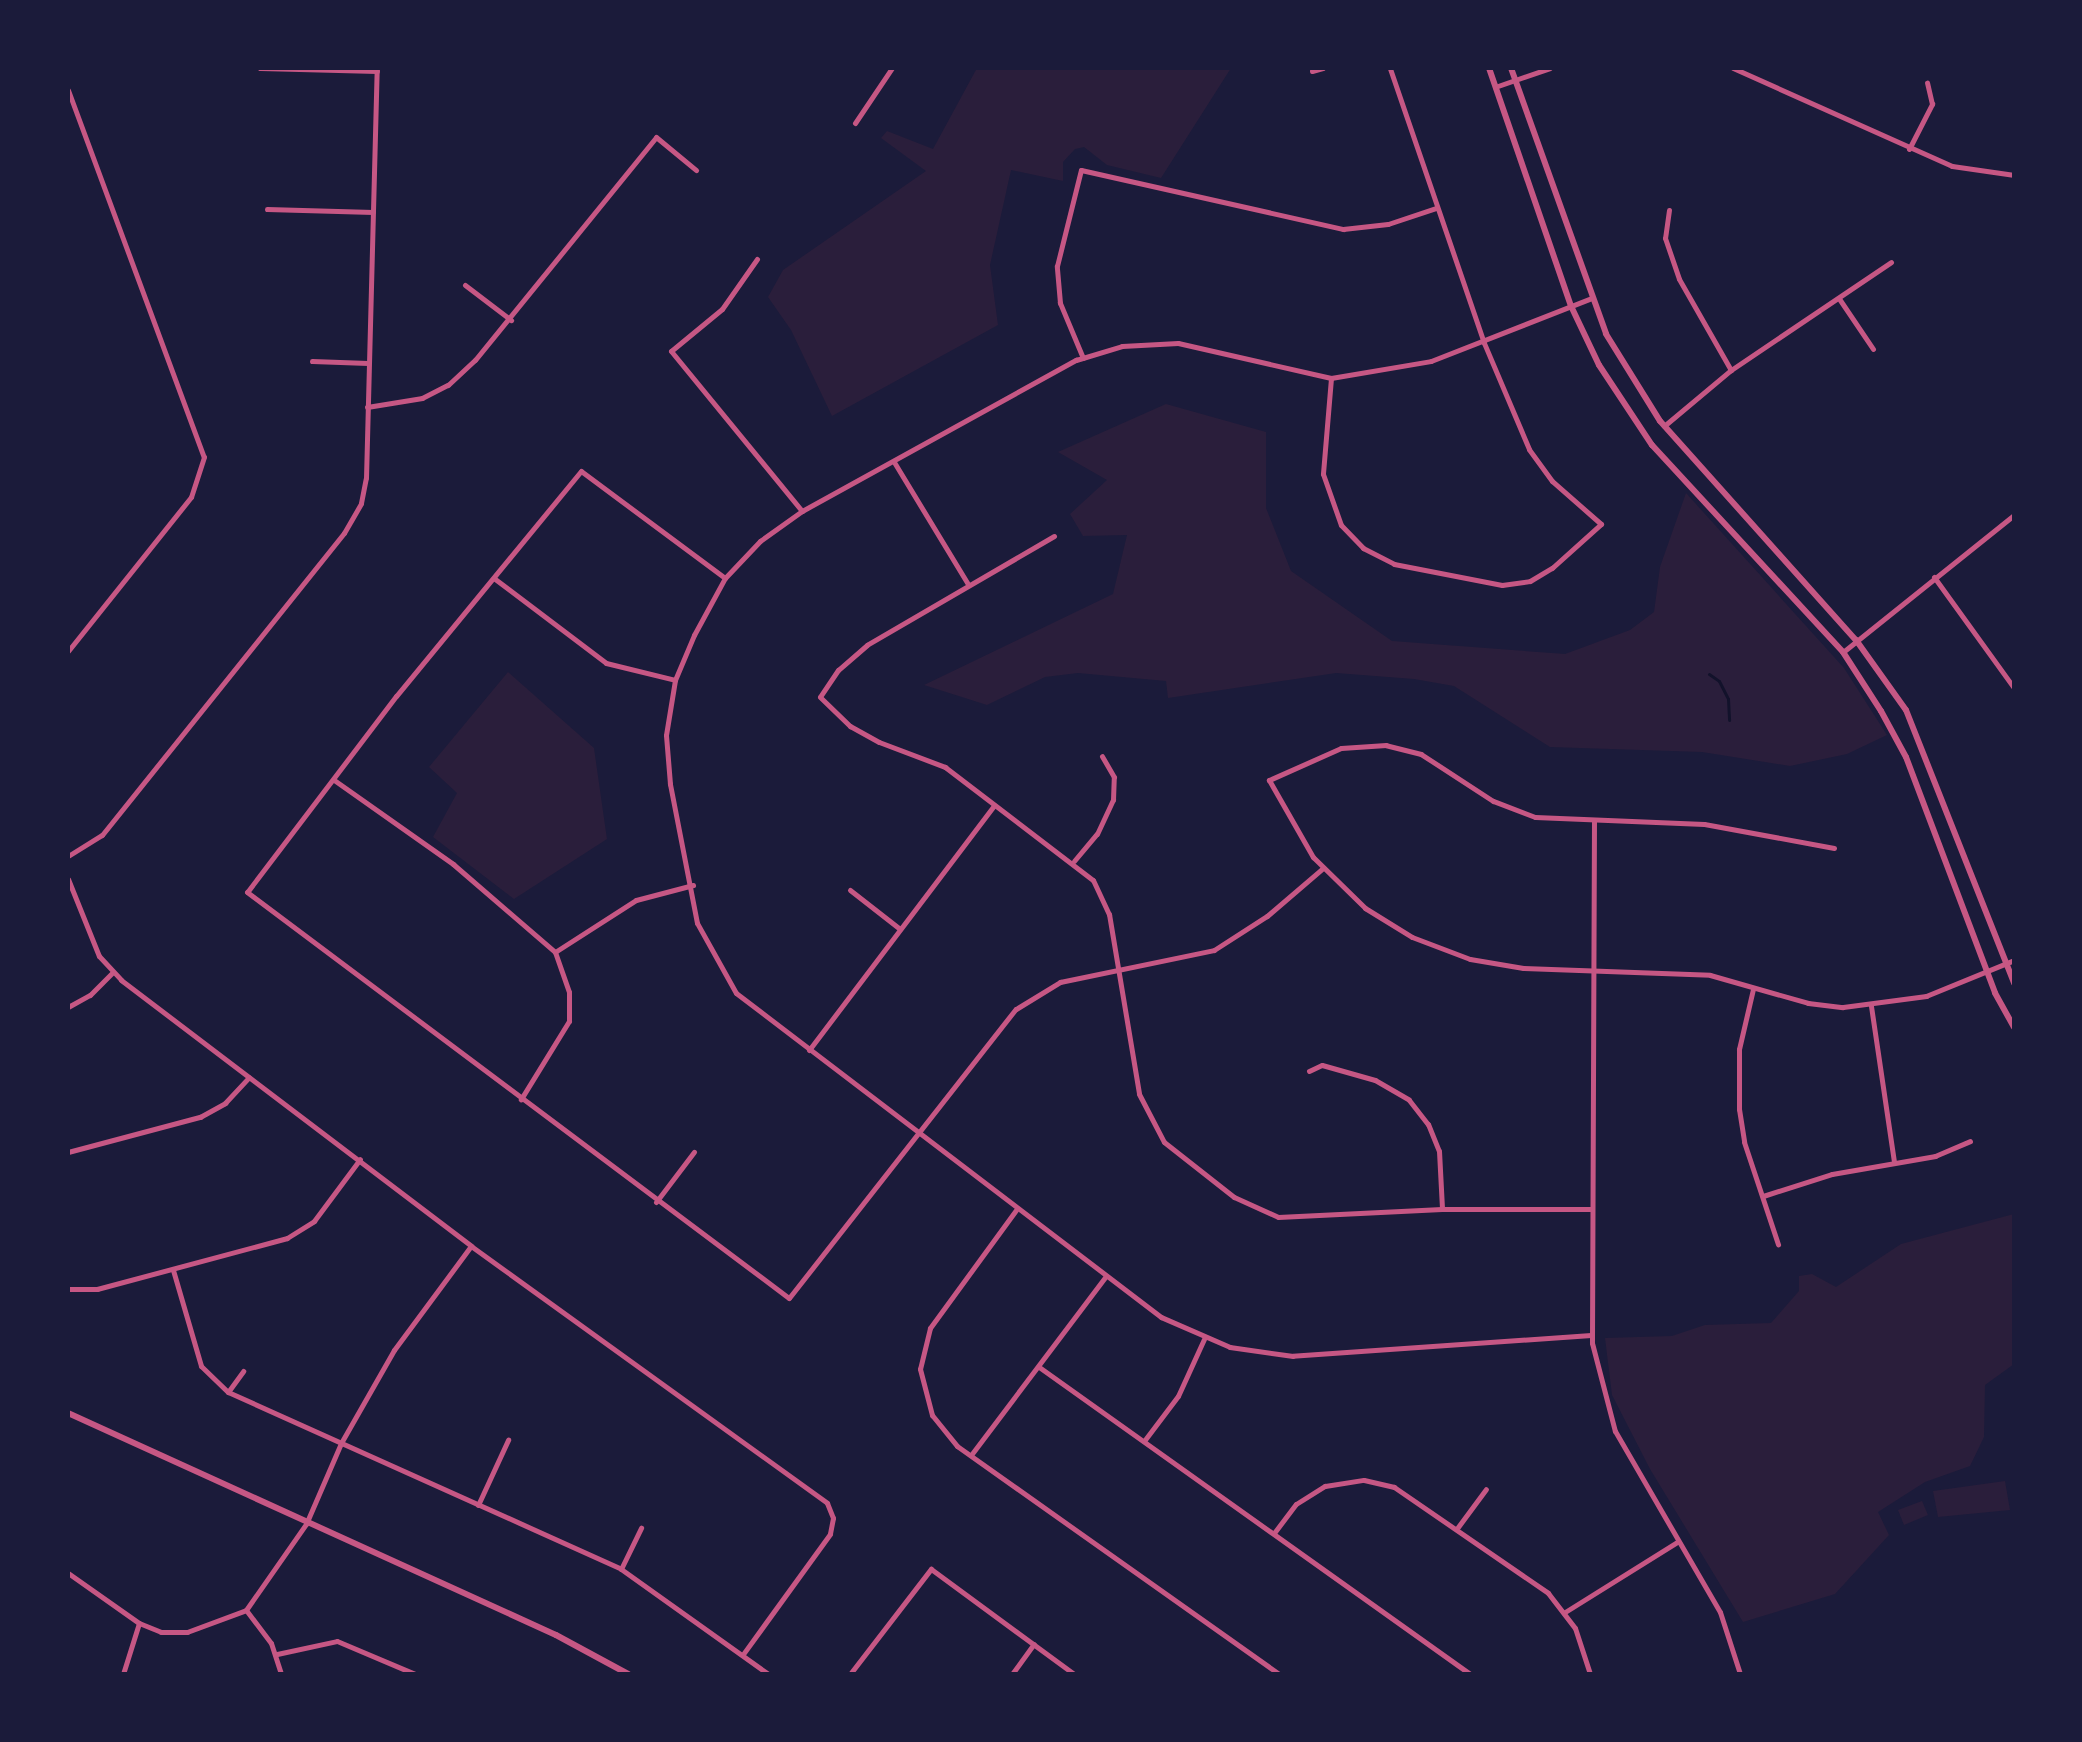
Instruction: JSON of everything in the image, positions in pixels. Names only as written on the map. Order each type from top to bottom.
[{"type":"street","points":[[68,856],[102,835],[349,526],[366,478],[377,69],[260,68]]},
{"type":"street","points":[[855,123],[892,68]]},
{"type":"street","points":[[1312,71],[1323,68]]},
{"type":"street","points":[[1331,378],[1323,474],[1341,525],[1363,548],[1394,564],[1502,585],[1530,581],[1552,568],[1601,524],[1552,481],[1529,449],[1484,343],[1390,68]]},
{"type":"street","points":[[1489,68],[1571,306],[1599,365],[1652,445],[1843,652],[1906,757],[1987,972],[2014,1027]]},
{"type":"street","points":[[1511,68],[1592,298],[1618,357],[1664,426],[1856,640],[1906,710],[2014,983]]},
{"type":"street","points":[[1495,87],[1550,68]]},
{"type":"street","points":[[1733,68],[1909,149],[1978,172],[2014,175]]},
{"type":"street","points":[[1753,75],[1756,68]]},
{"type":"street","points":[[1909,149],[1932,104],[1927,83]]},
{"type":"street","points":[[68,90],[204,457],[191,497],[68,651]]},
{"type":"street","points":[[367,407],[404,404],[448,385],[511,320],[656,137],[696,170]]},
{"type":"street","points":[[1083,358],[1060,303],[1057,266],[1081,170],[1343,229],[1388,224],[1436,208]]},
{"type":"street","points":[[267,209],[373,212]]},
{"type":"street","points":[[1669,210],[1665,238],[1679,279],[1731,370]]},
{"type":"street","points":[[757,259],[722,309],[671,351],[802,511]]},
{"type":"street","points":[[1664,426],[1731,370],[1840,300],[1891,262]]},
{"type":"street","points":[[465,285],[511,320]]},
{"type":"street","points":[[1591,1335],[1293,1356],[1204,1339],[1161,1317],[748,1005],[724,979],[697,923],[693,885],[670,784],[666,735],[675,680],[725,578],[760,541],[802,511],[1083,358],[1122,346],[1178,343],[1331,378],[1398,369],[1484,343],[1592,298]]},
{"type":"street","points":[[1840,300],[1873,349]]},
{"type":"street","points":[[312,361],[368,363]]},
{"type":"street","points":[[894,462],[968,585]]},
{"type":"street","points":[[725,578],[581,471],[396,696],[247,892],[656,1202],[789,1298],[1016,1009],[1060,982],[1182,960],[1222,946],[1323,868]]},
{"type":"street","points":[[1843,652],[2014,515]]},
{"type":"street","points":[[1054,536],[867,645],[838,670],[820,697],[850,726],[945,767],[1074,861],[1105,900],[1139,1094],[1150,1123],[1169,1148],[1234,1197],[1263,1212],[1295,1218],[1442,1209],[1592,1209]]},
{"type":"street","points":[[1934,577],[2012,679],[2014,688]]},
{"type":"street","points":[[495,579],[606,663],[675,680]]},
{"type":"street","points":[[1834,848],[1704,824],[1594,820],[1517,813],[1421,754],[1386,745],[1341,748],[1269,780],[1299,837],[1323,868],[1365,908],[1436,948],[1523,968],[1710,975],[1753,989],[1826,1006],[1871,1006],[1926,996],[2014,960]]},
{"type":"street","points":[[1074,861],[1097,834],[1113,800],[1113,772],[1102,756]]},
{"type":"street","points":[[334,780],[453,864],[555,952],[569,992],[569,1021],[521,1099]]},
{"type":"street","points":[[809,1050],[994,805]]},
{"type":"street","points":[[1594,820],[1591,1335],[1615,1431],[1720,1612],[1740,1674]]},
{"type":"street","points":[[68,879],[88,934],[112,973],[471,1246],[830,1508],[830,1534],[743,1654]]},
{"type":"street","points":[[555,952],[636,900],[693,885]]},
{"type":"street","points":[[850,890],[900,929]]},
{"type":"street","points":[[68,1007],[90,995],[112,973]]},
{"type":"street","points":[[1753,989],[1739,1049],[1739,1109],[1778,1244]]},
{"type":"street","points":[[1871,1006],[1894,1161]]},
{"type":"street","points":[[1309,1071],[1322,1065],[1375,1080],[1409,1100],[1428,1124],[1439,1151],[1442,1209]]},
{"type":"street","points":[[68,1152],[200,1117],[225,1103],[249,1077]]},
{"type":"street","points":[[1763,1196],[1808,1180],[1894,1161],[1935,1156],[1970,1141]]},
{"type":"street","points":[[656,1202],[694,1152]]},
{"type":"street","points":[[68,1289],[97,1289],[299,1233],[314,1221],[360,1159]]},
{"type":"street","points":[[1016,1210],[952,1296],[924,1344],[922,1385],[940,1429],[971,1455],[1279,1674]]},
{"type":"street","points":[[68,1573],[139,1623],[161,1632],[187,1632],[246,1610],[306,1524],[341,1443],[394,1350],[471,1246]]},
{"type":"street","points":[[173,1270],[201,1366],[228,1392],[621,1569],[768,1674]]},
{"type":"street","points":[[971,1455],[1105,1277]]},
{"type":"street","points":[[1144,1441],[1178,1396],[1204,1339]]},
{"type":"street","points":[[1039,1367],[1470,1674]]},
{"type":"street","points":[[228,1392],[243,1371]]},
{"type":"street","points":[[68,1413],[306,1524],[556,1635],[628,1674]]},
{"type":"street","points":[[478,1505],[508,1440]]},
{"type":"street","points":[[1274,1533],[1303,1499],[1348,1480],[1394,1487],[1530,1578],[1565,1612],[1583,1645],[1590,1674]]},
{"type":"street","points":[[1458,1527],[1486,1489]]},
{"type":"street","points":[[621,1569],[641,1528]]},
{"type":"street","points":[[1565,1612],[1677,1542]]},
{"type":"street","points":[[850,1674],[931,1569],[1074,1674]]},
{"type":"street","points":[[246,1610],[277,1654],[281,1674]]},
{"type":"street","points":[[123,1674],[139,1623]]},
{"type":"street","points":[[277,1654],[304,1644],[337,1641],[415,1674]]},
{"type":"street","points":[[1012,1674],[1034,1644]]},
{"type":"shaded area","points":[[977,68],[1231,68],[1161,178],[1107,165],[1084,147],[1075,149],[1063,162],[1063,181],[1011,170],[990,265],[998,325],[832,416],[791,330],[768,297],[783,270],[926,171],[881,138],[887,131],[933,149]]},
{"type":"shaded area","points":[[1166,404],[1266,432],[1266,508],[1291,571],[1392,641],[1565,654],[1630,630],[1654,612],[1660,567],[1686,493],[1844,668],[1887,735],[1847,754],[1790,766],[1702,752],[1550,747],[1454,686],[1414,679],[1336,673],[1168,698],[1166,681],[1078,673],[1045,677],[987,705],[924,685],[1113,594],[1127,535],[1083,536],[1070,514],[1107,480],[1058,452]]},
{"type":"shaded area","points":[[508,672],[594,748],[607,839],[514,899],[433,837],[457,793],[429,767]]},
{"type":"shaded area","points":[[2014,1214],[2014,1364],[1985,1385],[1984,1437],[1970,1466],[1925,1482],[1878,1512],[1889,1535],[1835,1594],[1743,1622],[1650,1469],[1612,1395],[1605,1338],[1672,1336],[1705,1325],[1771,1323],[1799,1291],[1799,1276],[1812,1274],[1836,1287],[1901,1244]]},
{"type":"shaded area","points":[[2005,1481],[2010,1510],[1938,1517],[1933,1491]]},
{"type":"shaded area","points":[[1922,1501],[1928,1515],[1904,1525],[1898,1510]]},
{"type":"waterway","points":[[1709,674],[1719,681],[1728,699],[1729,720]]}]
